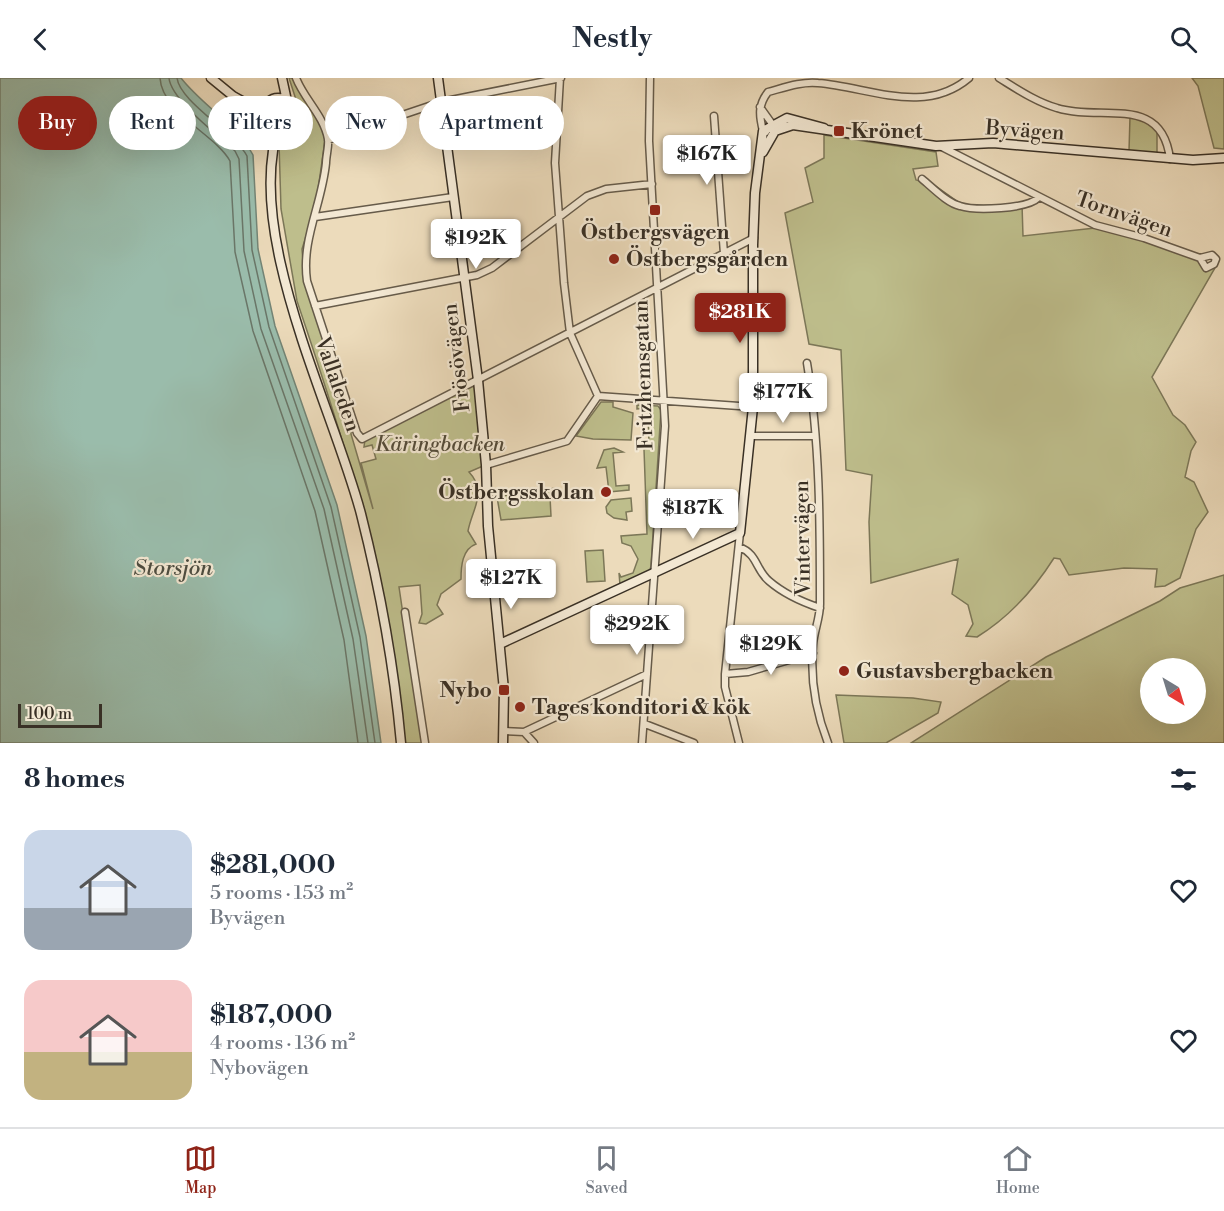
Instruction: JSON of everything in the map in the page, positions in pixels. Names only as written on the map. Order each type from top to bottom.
[{"type":"street","points":[[211,78],[235,96]]},
{"type":"street","points":[[274,96],[281,78]]},
{"type":"street","points":[[281,78],[285,96]]},
{"type":"street","points":[[296,78],[299,90],[319,118],[325,133]]},
{"type":"street","name":"Frösövägen","points":[[438,78],[440,96]]},
{"type":"street","points":[[471,96],[561,78],[555,163],[570,333],[598,396]]},
{"type":"street","name":"Fritzhemsgatan","points":[[642,743],[665,399],[648,105],[650,78]]},
{"type":"street","points":[[739,743],[725,687],[725,674],[753,407],[755,193],[763,131],[760,107],[768,92],[816,82],[893,96],[926,98],[957,88],[969,78]]},
{"type":"street","points":[[999,78],[1036,100],[1058,109],[1136,116],[1149,120],[1161,128],[1170,159]]},
{"type":"street","points":[[760,107],[774,130],[760,158]]},
{"type":"street","points":[[714,116],[724,254]]},
{"type":"street","name":"Byvägen","points":[[763,131],[793,125],[940,146],[993,143],[1170,159],[1224,158]]},
{"type":"street","name":"Tornvägen","points":[[940,146],[1038,198],[1099,227],[1144,238],[1200,258]]},
{"type":"street","name":"Vallaleden","points":[[272,150],[270,167],[273,225],[293,309],[361,514],[394,671],[401,743]]},
{"type":"street","points":[[327,150],[324,181],[307,241],[305,263],[315,306],[357,433],[362,439],[755,238]]},
{"type":"street","name":"Frösövägen","points":[[447,150],[478,380],[486,465],[488,526],[500,644],[503,743]]},
{"type":"street","points":[[922,179],[958,206],[1021,206],[1032,204],[1038,198]]},
{"type":"street","points":[[315,306],[464,279],[492,268],[559,216],[596,192],[652,184]]},
{"type":"street","points":[[315,217],[453,197]]},
{"type":"street","name":"Vintervägen","points":[[807,363],[815,436],[820,608],[813,653],[813,693],[828,743]]},
{"type":"street","points":[[598,396],[753,407]]},
{"type":"street","points":[[486,465],[567,441],[598,396]]},
{"type":"street","points":[[751,436],[815,436]]},
{"type":"street","points":[[500,644],[740,533]]},
{"type":"street","points":[[739,547],[751,551],[769,581],[800,601],[820,608]]},
{"type":"street","points":[[405,612],[425,743]]},
{"type":"street","points":[[725,674],[748,672],[813,653]]},
{"type":"street","points":[[504,731],[524,732],[647,674]]},
{"type":"street","points":[[645,724],[694,743]]},
{"type":"street","points":[[524,732],[534,743]]},
{"type":"green space","points":[[289,78],[292,78],[303,96],[295,96]]},
{"type":"green space","points":[[1192,78],[1224,78],[1224,149],[1214,148],[1198,86]]},
{"type":"green space","name":"Käringbacken","points":[[313,112],[322,127],[325,140],[316,204],[302,249],[305,285],[352,426],[351,434],[373,509],[361,463],[376,459],[372,445],[364,447],[365,439],[475,383],[483,466],[469,472],[475,479],[478,494],[468,531],[476,544],[471,546],[465,554],[461,579],[441,594],[437,605],[443,614],[426,624],[419,623],[422,614],[420,585],[399,587],[422,743],[405,743],[398,685],[378,573],[333,410],[297,301],[281,209],[279,150],[313,150]]},
{"type":"green space","points":[[1130,117],[1145,120],[1157,128],[1157,154],[1129,151]]},
{"type":"green space","points":[[824,135],[936,152],[938,166],[913,169],[916,180],[934,185],[964,206],[1022,204],[1023,236],[1095,228],[1143,239],[1199,259],[1205,269],[1215,268],[1152,377],[1173,415],[1185,425],[1196,442],[1191,451],[1185,477],[1194,482],[1208,512],[1196,529],[1180,578],[1165,586],[1155,587],[1157,569],[1124,568],[1069,575],[1060,559],[1054,558],[1020,602],[977,637],[966,636],[973,624],[968,605],[952,594],[958,559],[871,583],[869,522],[872,475],[846,470],[841,350],[809,344],[785,213],[813,202],[805,168],[824,158]]},
{"type":"green space","points":[[601,402],[613,402],[613,407],[633,413],[631,440],[576,436]]},
{"type":"green space","points":[[637,405],[658,406],[661,410],[651,566],[650,570],[620,585],[619,573],[621,577],[633,573],[638,559],[631,546],[622,543],[621,536],[647,534],[644,449],[649,448],[648,408],[637,409]]},
{"type":"green space","points":[[614,448],[623,452],[613,453],[616,486],[629,485],[629,490],[609,492],[606,467],[597,468],[604,450]]},
{"type":"green space","points":[[555,488],[556,496],[550,497],[551,516],[501,520],[497,497]]},
{"type":"green space","points":[[631,498],[632,511],[626,512],[627,520],[614,518],[607,513],[606,507],[611,500]]},
{"type":"green space","points":[[603,550],[605,581],[587,582],[585,551]]},
{"type":"green space","points":[[1224,575],[1224,743],[911,743],[1046,657],[1160,601],[1180,588]]},
{"type":"green space","points":[[836,695],[913,698],[941,702],[938,713],[886,743],[844,743]]},
{"type":"water","name":"Storsjön","points":[[0,78],[181,78],[208,105],[208,150],[250,150],[253,155],[258,249],[275,326],[337,505],[366,636],[381,743],[0,743]]},
{"type":"place","name":"Krönet","points":[[839,131]]},
{"type":"place","name":"Östbergsvägen","points":[[655,210]]},
{"type":"place","name":"Östbergsgården","points":[[614,259]]},
{"type":"place","name":"Östbergsskolan","points":[[606,492]]},
{"type":"place","name":"Gustavsbergbacken","points":[[844,671]]},
{"type":"place","name":"Nybo","points":[[504,690]]},
{"type":"place","name":"Tages konditori & kök","points":[[520,707]]}]
